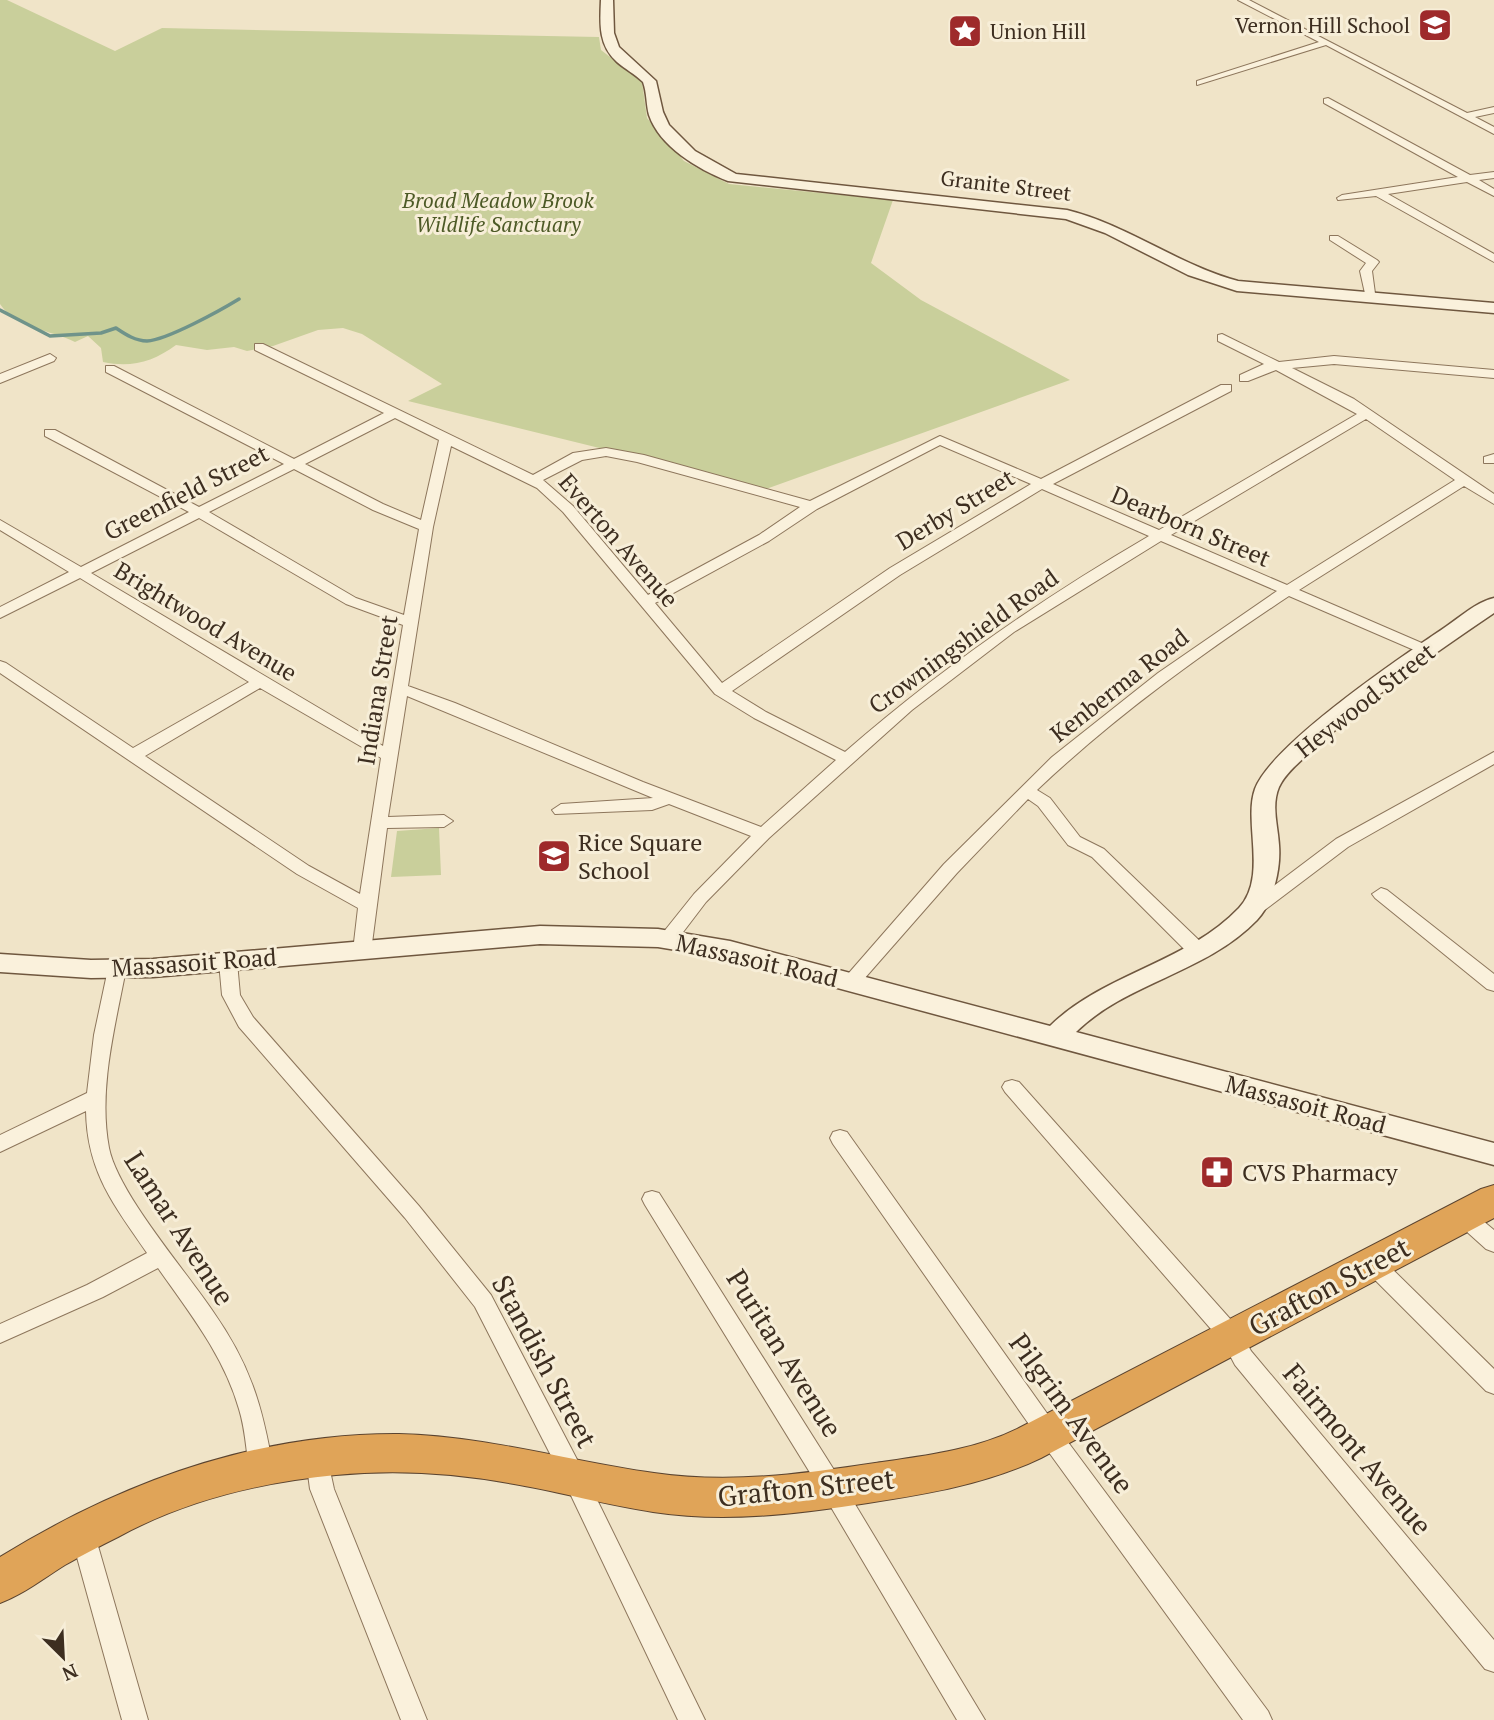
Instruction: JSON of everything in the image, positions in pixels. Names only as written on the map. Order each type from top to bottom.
[{"type":"highway","name":"Grafton Street","points":[[0,1582],[82,1532],[153,1498],[188,1485],[261,1468],[318,1459],[437,1454],[643,1490],[706,1497],[761,1496],[833,1489],[967,1465],[1008,1452],[1048,1433],[1478,1208]]},
{"type":"street","name":"Granite Street","points":[[607,0],[607,32],[612,50],[648,80],[652,87],[657,118],[663,127],[689,153],[719,173],[752,182],[1056,212],[1093,223],[1210,279],[1271,290],[1494,308]]},
{"type":"street","points":[[1242,0],[1494,131]]},
{"type":"street","points":[[1200,83],[1327,42]]},
{"type":"street","points":[[1328,101],[1494,193]]},
{"type":"street","points":[[1466,116],[1494,110]]},
{"type":"street","points":[[1342,198],[1494,174]]},
{"type":"street","points":[[1378,192],[1494,259]]},
{"type":"street","points":[[1334,238],[1373,262],[1366,271],[1372,298]]},
{"type":"street","points":[[1222,338],[1366,414],[1494,500]]},
{"type":"street","name":"Everton Avenue","points":[[259,347],[534,480],[568,509],[721,691],[760,715],[846,759]]},
{"type":"street","points":[[0,379],[50,358]]},
{"type":"street","points":[[1244,378],[1268,367],[1334,360],[1494,374]]},
{"type":"street","points":[[110,369],[392,514],[426,527]]},
{"type":"street","name":"Derby Street","points":[[721,691],[900,568],[1041,485],[1226,388]]},
{"type":"street","name":"Greenfield Street","points":[[0,613],[393,414]]},
{"type":"street","name":"Crowningshield Road","points":[[668,939],[700,898],[763,834],[917,699],[1009,629],[1157,536],[1366,414]]},
{"type":"street","points":[[50,433],[198,511],[351,601],[411,624]]},
{"type":"street","name":"Indiana Street","points":[[362,951],[366,905],[426,527],[446,438]]},
{"type":"street","name":"Dearborn Street","points":[[810,507],[940,440],[1157,536],[1426,649]]},
{"type":"street","points":[[534,480],[578,456],[611,452],[799,501],[810,507],[764,538],[645,603]]},
{"type":"street","name":"Kenberma Road","points":[[850,982],[945,872],[1026,791],[1114,714],[1175,667],[1286,591],[1464,480]]},
{"type":"street","name":"Brightwood Avenue","points":[[0,524],[317,716],[389,755]]},
{"type":"street","name":"Heywood Street","points":[[1250,912],[1260,891],[1267,851],[1262,807],[1267,787],[1284,764],[1373,687],[1494,604]]},
{"type":"street","points":[[0,666],[303,870],[366,905]]},
{"type":"street","points":[[134,755],[262,681]]},
{"type":"street","points":[[401,689],[763,834]]},
{"type":"street","points":[[1054,1038],[1076,1015],[1097,1001],[1220,936],[1342,843],[1494,757]]},
{"type":"street","points":[[1026,791],[1044,802],[1074,841],[1098,853],[1197,950]]},
{"type":"street","points":[[561,810],[652,805],[668,798]]},
{"type":"street","points":[[379,823],[444,821]]},
{"type":"street","points":[[1381,894],[1494,984]]},
{"type":"street","name":"Massasoit Road","points":[[0,963],[117,969],[540,935],[668,939],[760,957],[1494,1154]]},
{"type":"street","name":"Standish Street","points":[[228,962],[231,995],[246,1022],[412,1212],[483,1301],[692,1720]]},
{"type":"street","name":"Lamar Avenue","points":[[117,969],[98,1096],[98,1135],[107,1175],[160,1257],[199,1308],[242,1385],[254,1422],[261,1468]]},
{"type":"street","name":"Fairmont Avenue","points":[[1012,1087],[1232,1337],[1243,1358],[1494,1660]]},
{"type":"street","points":[[0,1144],[98,1096]]},
{"type":"street","name":"Pilgrim Avenue","points":[[840,1138],[1048,1433],[1259,1720]]},
{"type":"street","name":"Puritan Avenue","points":[[652,1199],[833,1489],[972,1720]]},
{"type":"street","points":[[1478,1208],[1494,1243]]},
{"type":"street","points":[[0,1334],[95,1291],[160,1257]]},
{"type":"street","points":[[1372,1264],[1494,1384]]},
{"type":"street","points":[[318,1459],[322,1489],[414,1720]]},
{"type":"street","points":[[82,1532],[135,1720]]},
{"type":"green space","name":"Broad Meadow Brook Wildlife Sanctuary","points":[[0,0],[7,0],[115,51],[162,28],[599,37],[601,50],[642,82],[647,118],[684,161],[729,184],[893,200],[871,263],[921,300],[1070,380],[766,489],[408,401],[442,384],[362,334],[343,328],[318,330],[273,346],[247,351],[234,347],[207,350],[176,345],[159,356],[141,362],[103,362],[101,348],[88,336],[75,342],[34,328],[15,319],[0,304]]},
{"type":"green space","points":[[439,828],[441,875],[391,877],[397,831]]},
{"type":"waterway","points":[[0,310],[50,336],[101,333],[116,328],[134,338],[147,341],[180,330],[239,299]]},
{"type":"place","name":"Vernon Hill School","points":[[1435,25]]},
{"type":"place","name":"Union Hill","points":[[965,31]]},
{"type":"place","name":"Rice Square School","points":[[554,856]]},
{"type":"place","name":"CVS Pharmacy","points":[[1217,1172]]}]
